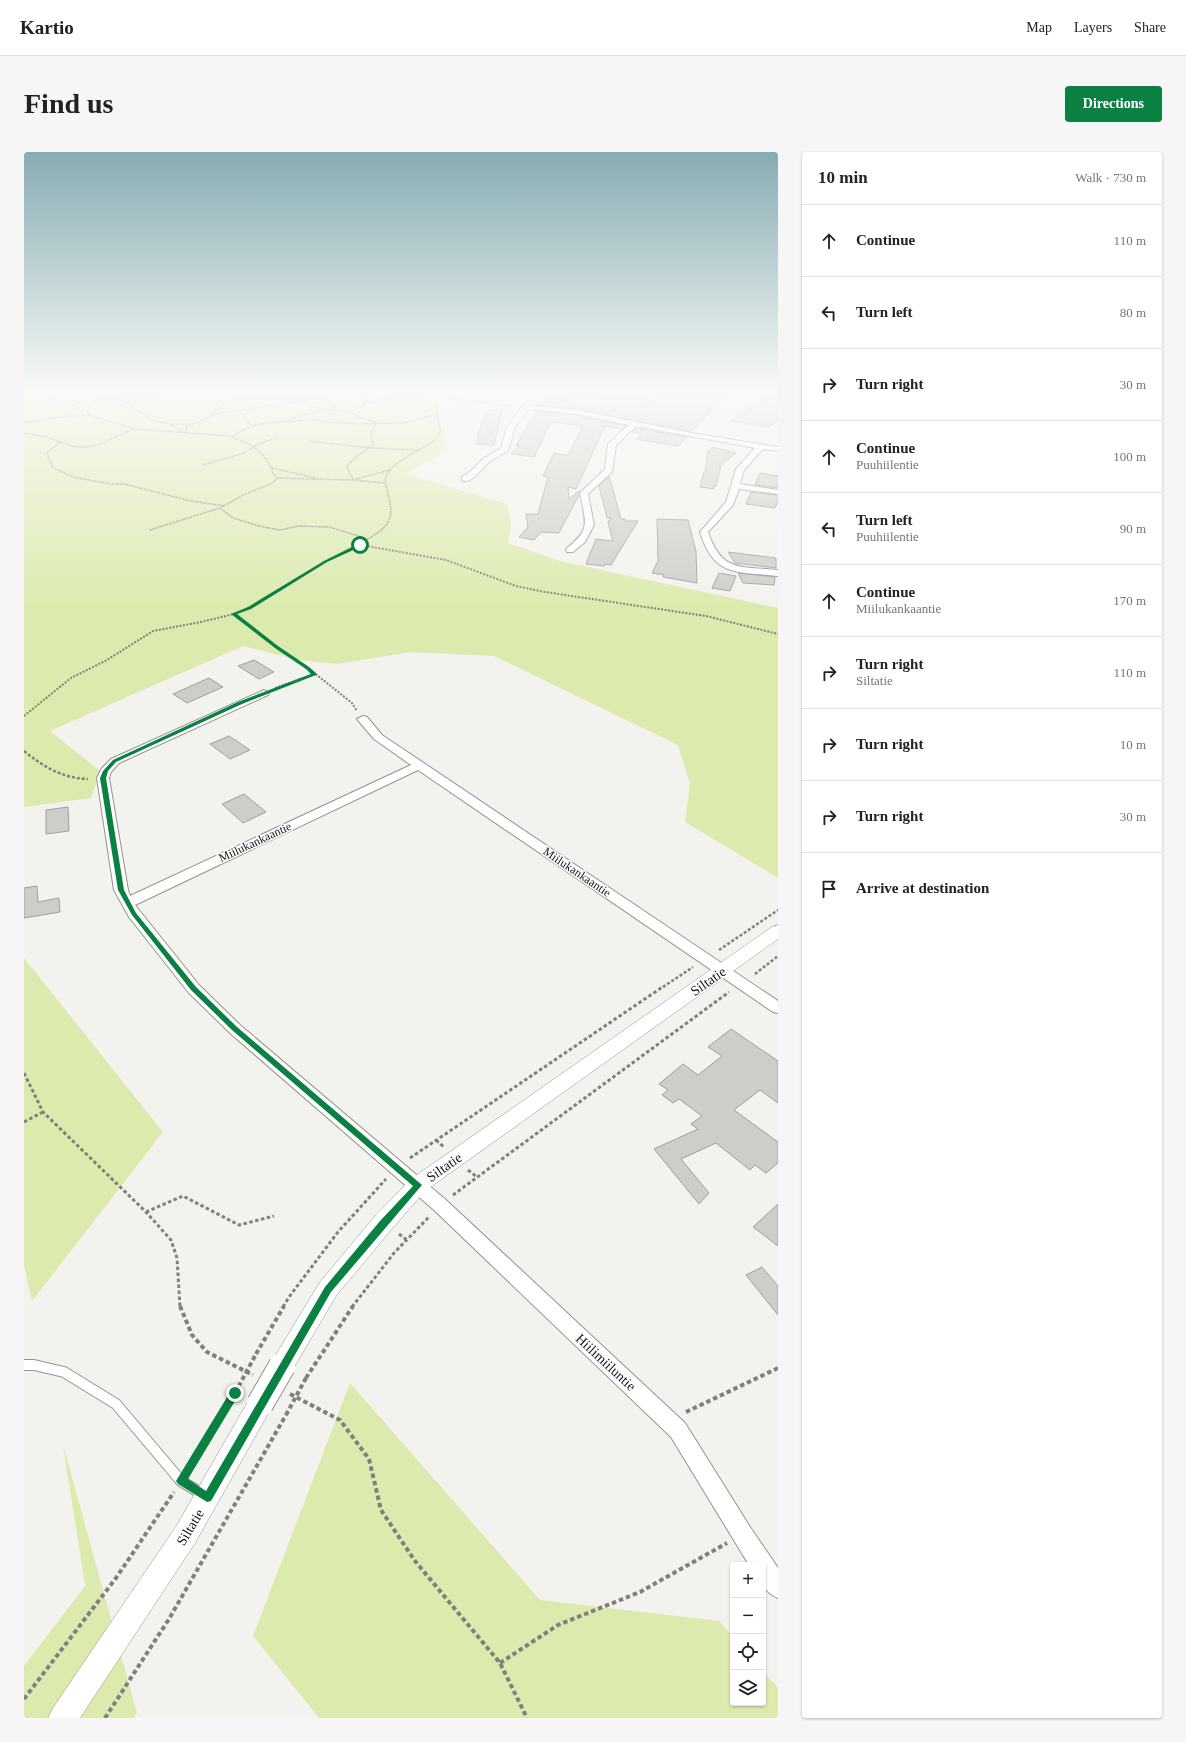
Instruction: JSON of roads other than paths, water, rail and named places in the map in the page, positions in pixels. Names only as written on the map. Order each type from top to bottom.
[{"type":"street","points":[[465,479],[481,466]]},
{"type":"street","points":[[570,550],[582,540],[590,525],[584,493],[609,470],[609,466]]},
{"type":"street","points":[[743,466],[740,469],[730,503],[704,532],[716,558],[721,563],[739,569],[778,573]]},
{"type":"street","points":[[736,486],[778,492]]},
{"type":"street","points":[[264,693],[114,761],[106,771],[103,778],[121,890],[134,914],[194,989],[219,1014],[418,1185]]},
{"type":"street","points":[[363,719],[378,737],[419,765]]},
{"type":"street","name":"Miilukankaantie","points":[[127,903],[419,765],[723,971]]},
{"type":"street","name":"Siltatie","points":[[63,1718],[182,1541],[282,1366],[328,1289],[383,1223],[418,1185],[778,931]]},
{"type":"street","points":[[723,971],[778,1008]]},
{"type":"street","name":"Hiilimiiluntie","points":[[418,1185],[678,1430],[742,1535],[761,1562]]},
{"type":"street","name":"Hiilimiiluntie","points":[[766,1569],[778,1587]]},
{"type":"lane","points":[[24,1365],[34,1365],[64,1372],[116,1404],[181,1481],[207,1497]]}]
